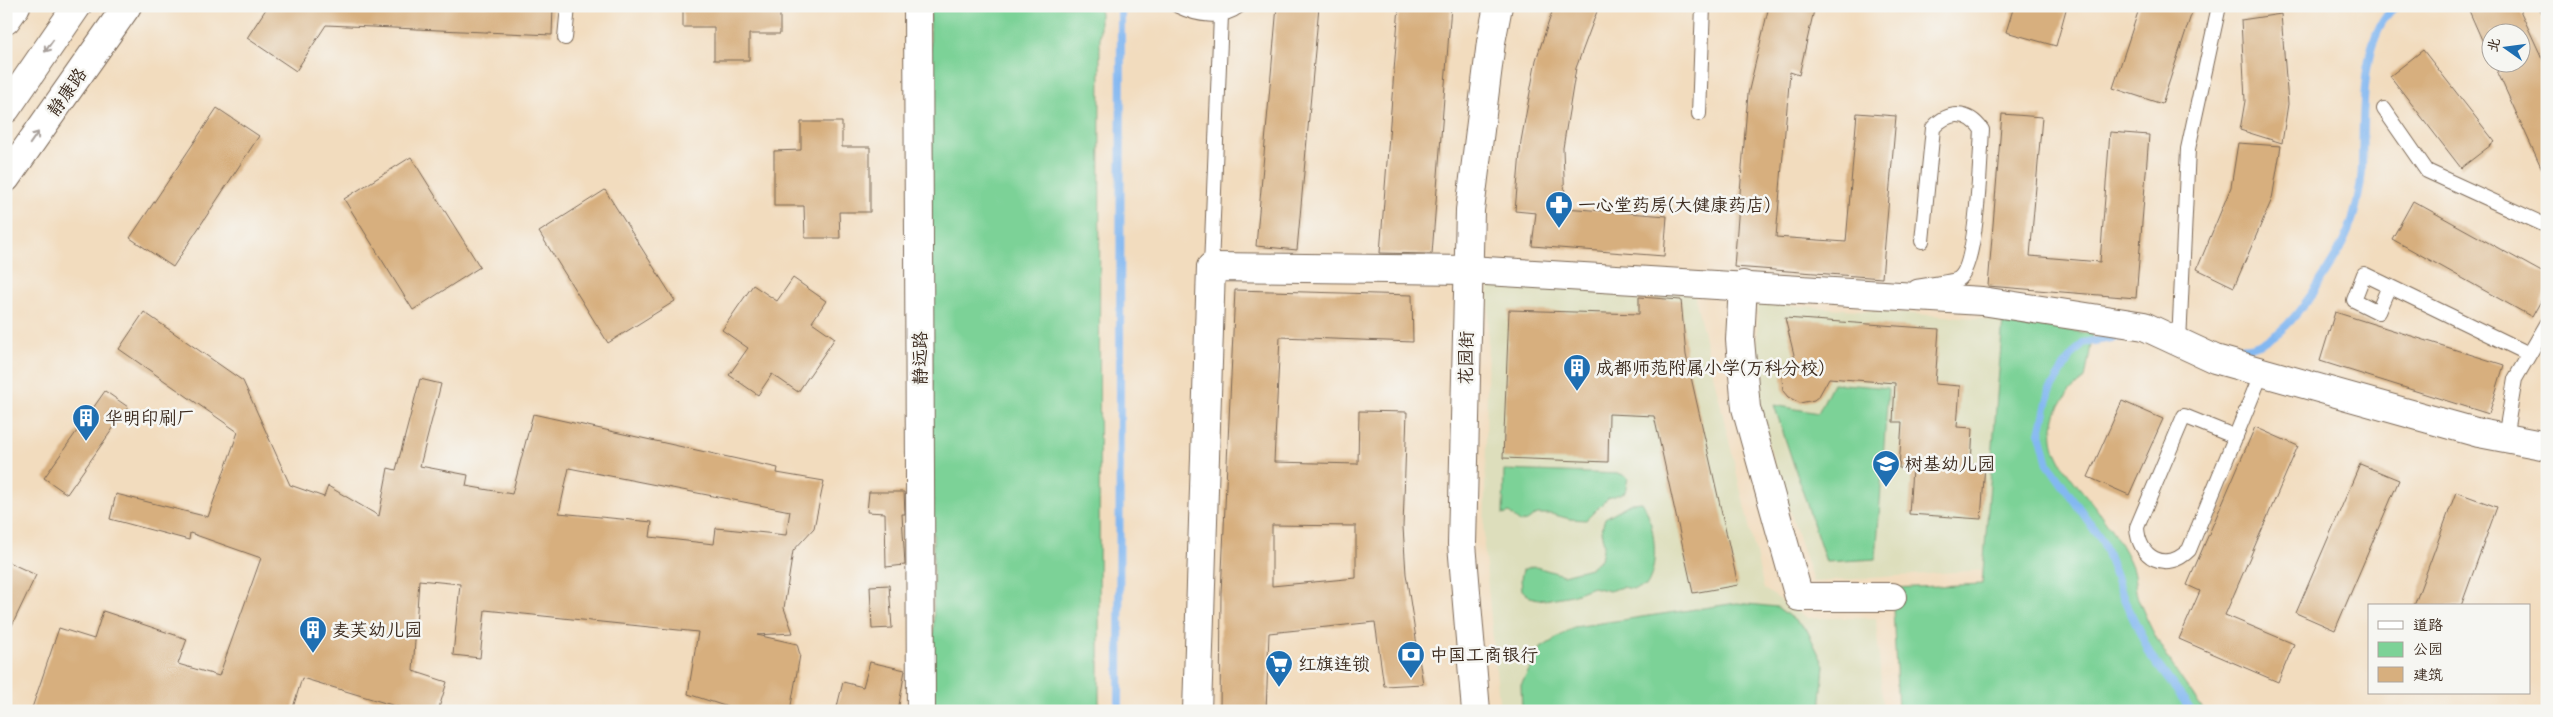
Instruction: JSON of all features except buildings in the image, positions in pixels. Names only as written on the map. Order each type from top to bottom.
[{"type":"street","points":[[6,20],[16,6]]},
{"type":"street","points":[[6,109],[77,6]]},
{"type":"street","name":"静康路","points":[[6,178],[127,6]]},
{"type":"street","name":"静远路","points":[[918,6],[921,711]]},
{"type":"street","name":"花园街","points":[[1476,711],[1462,544],[1470,210],[1490,42],[1498,6]]},
{"type":"street","points":[[1197,711],[1211,267],[1469,270],[1743,285],[1982,301],[2144,326],[2215,359],[2505,438],[2547,446]]},
{"type":"street","points":[[1743,285],[1740,340],[1746,408],[1799,597],[1892,597]]},
{"type":"lane","points":[[565,38],[568,6]]},
{"type":"lane","points":[[1178,6],[1204,15],[1221,15],[1239,6]]},
{"type":"lane","points":[[1699,114],[1702,6]]},
{"type":"lane","points":[[2179,342],[2188,150],[2219,6]]},
{"type":"lane","points":[[1211,267],[1221,15]]},
{"type":"lane","points":[[2384,109],[2427,171],[2547,226]]},
{"type":"lane","points":[[1911,296],[1916,287],[1957,280],[1966,271],[1973,246],[1982,130],[1976,122],[1959,115],[1942,118],[1933,128],[1922,241]]},
{"type":"lane","points":[[2389,286],[2529,354]]},
{"type":"lane","points":[[2505,438],[2515,380],[2547,324]]},
{"type":"lane","points":[[2236,437],[2184,416],[2137,527],[2137,542],[2144,552],[2161,562],[2180,559],[2189,550],[2236,437],[2262,372]]},
{"type":"shaded area","points":[[1489,283],[1694,293],[1764,589],[1808,618],[1876,618],[1883,711],[1500,711],[1484,546]]},
{"type":"shaded area","name":"树基幼儿园","points":[[1758,303],[2003,320],[1983,570],[1813,582],[1756,406]]},
{"type":"green space","points":[[930,6],[1100,6],[1099,711],[934,711]]},
{"type":"green space","points":[[2003,320],[2093,334],[2085,379],[2066,397],[2054,421],[2053,439],[2055,449],[2065,468],[2122,546],[2132,567],[2137,597],[2152,630],[2176,672],[2205,711],[1898,711],[1892,588],[1982,584]]},
{"type":"green space","points":[[1833,383],[1888,388],[1876,559],[1826,562],[1774,405],[1818,413]]},
{"type":"green space","points":[[1504,470],[1621,474],[1628,478],[1625,492],[1608,498],[1586,520],[1570,519],[1551,514],[1537,514],[1527,521],[1520,522],[1509,513],[1503,515]]},
{"type":"green space","points":[[1642,502],[1650,521],[1654,544],[1653,567],[1646,586],[1634,589],[1622,587],[1609,591],[1593,587],[1572,595],[1544,600],[1529,597],[1522,590],[1521,578],[1523,570],[1533,566],[1563,575],[1590,568],[1601,559],[1604,544],[1601,531],[1605,518],[1631,503]]},
{"type":"green space","points":[[1737,603],[1777,607],[1807,630],[1824,665],[1820,711],[1522,711],[1521,685],[1541,648],[1574,627]]},
{"type":"waterway","points":[[1119,711],[1121,6]]},
{"type":"waterway","points":[[2211,346],[2248,347],[2271,338],[2293,319],[2338,253],[2353,219],[2360,186],[2364,104],[2369,58],[2375,37],[2384,20],[2396,6]]},
{"type":"waterway","points":[[2129,335],[2083,343],[2069,359],[2050,390],[2040,433],[2048,464],[2103,542],[2125,601],[2151,656],[2192,711]]},
{"type":"place","name":"一心堂药房(大健康药店)","points":[[1559,229]]},
{"type":"place","name":"成都师范附属小学(万科分校)","points":[[1577,392]]},
{"type":"place","name":"华明印刷厂","points":[[86,442]]},
{"type":"place","name":"树基幼儿园","points":[[1886,488]]},
{"type":"place","name":"麦芙幼儿园","points":[[313,654]]},
{"type":"place","name":"中国工商银行","points":[[1411,679]]},
{"type":"place","name":"红旗连锁","points":[[1279,688]]}]
